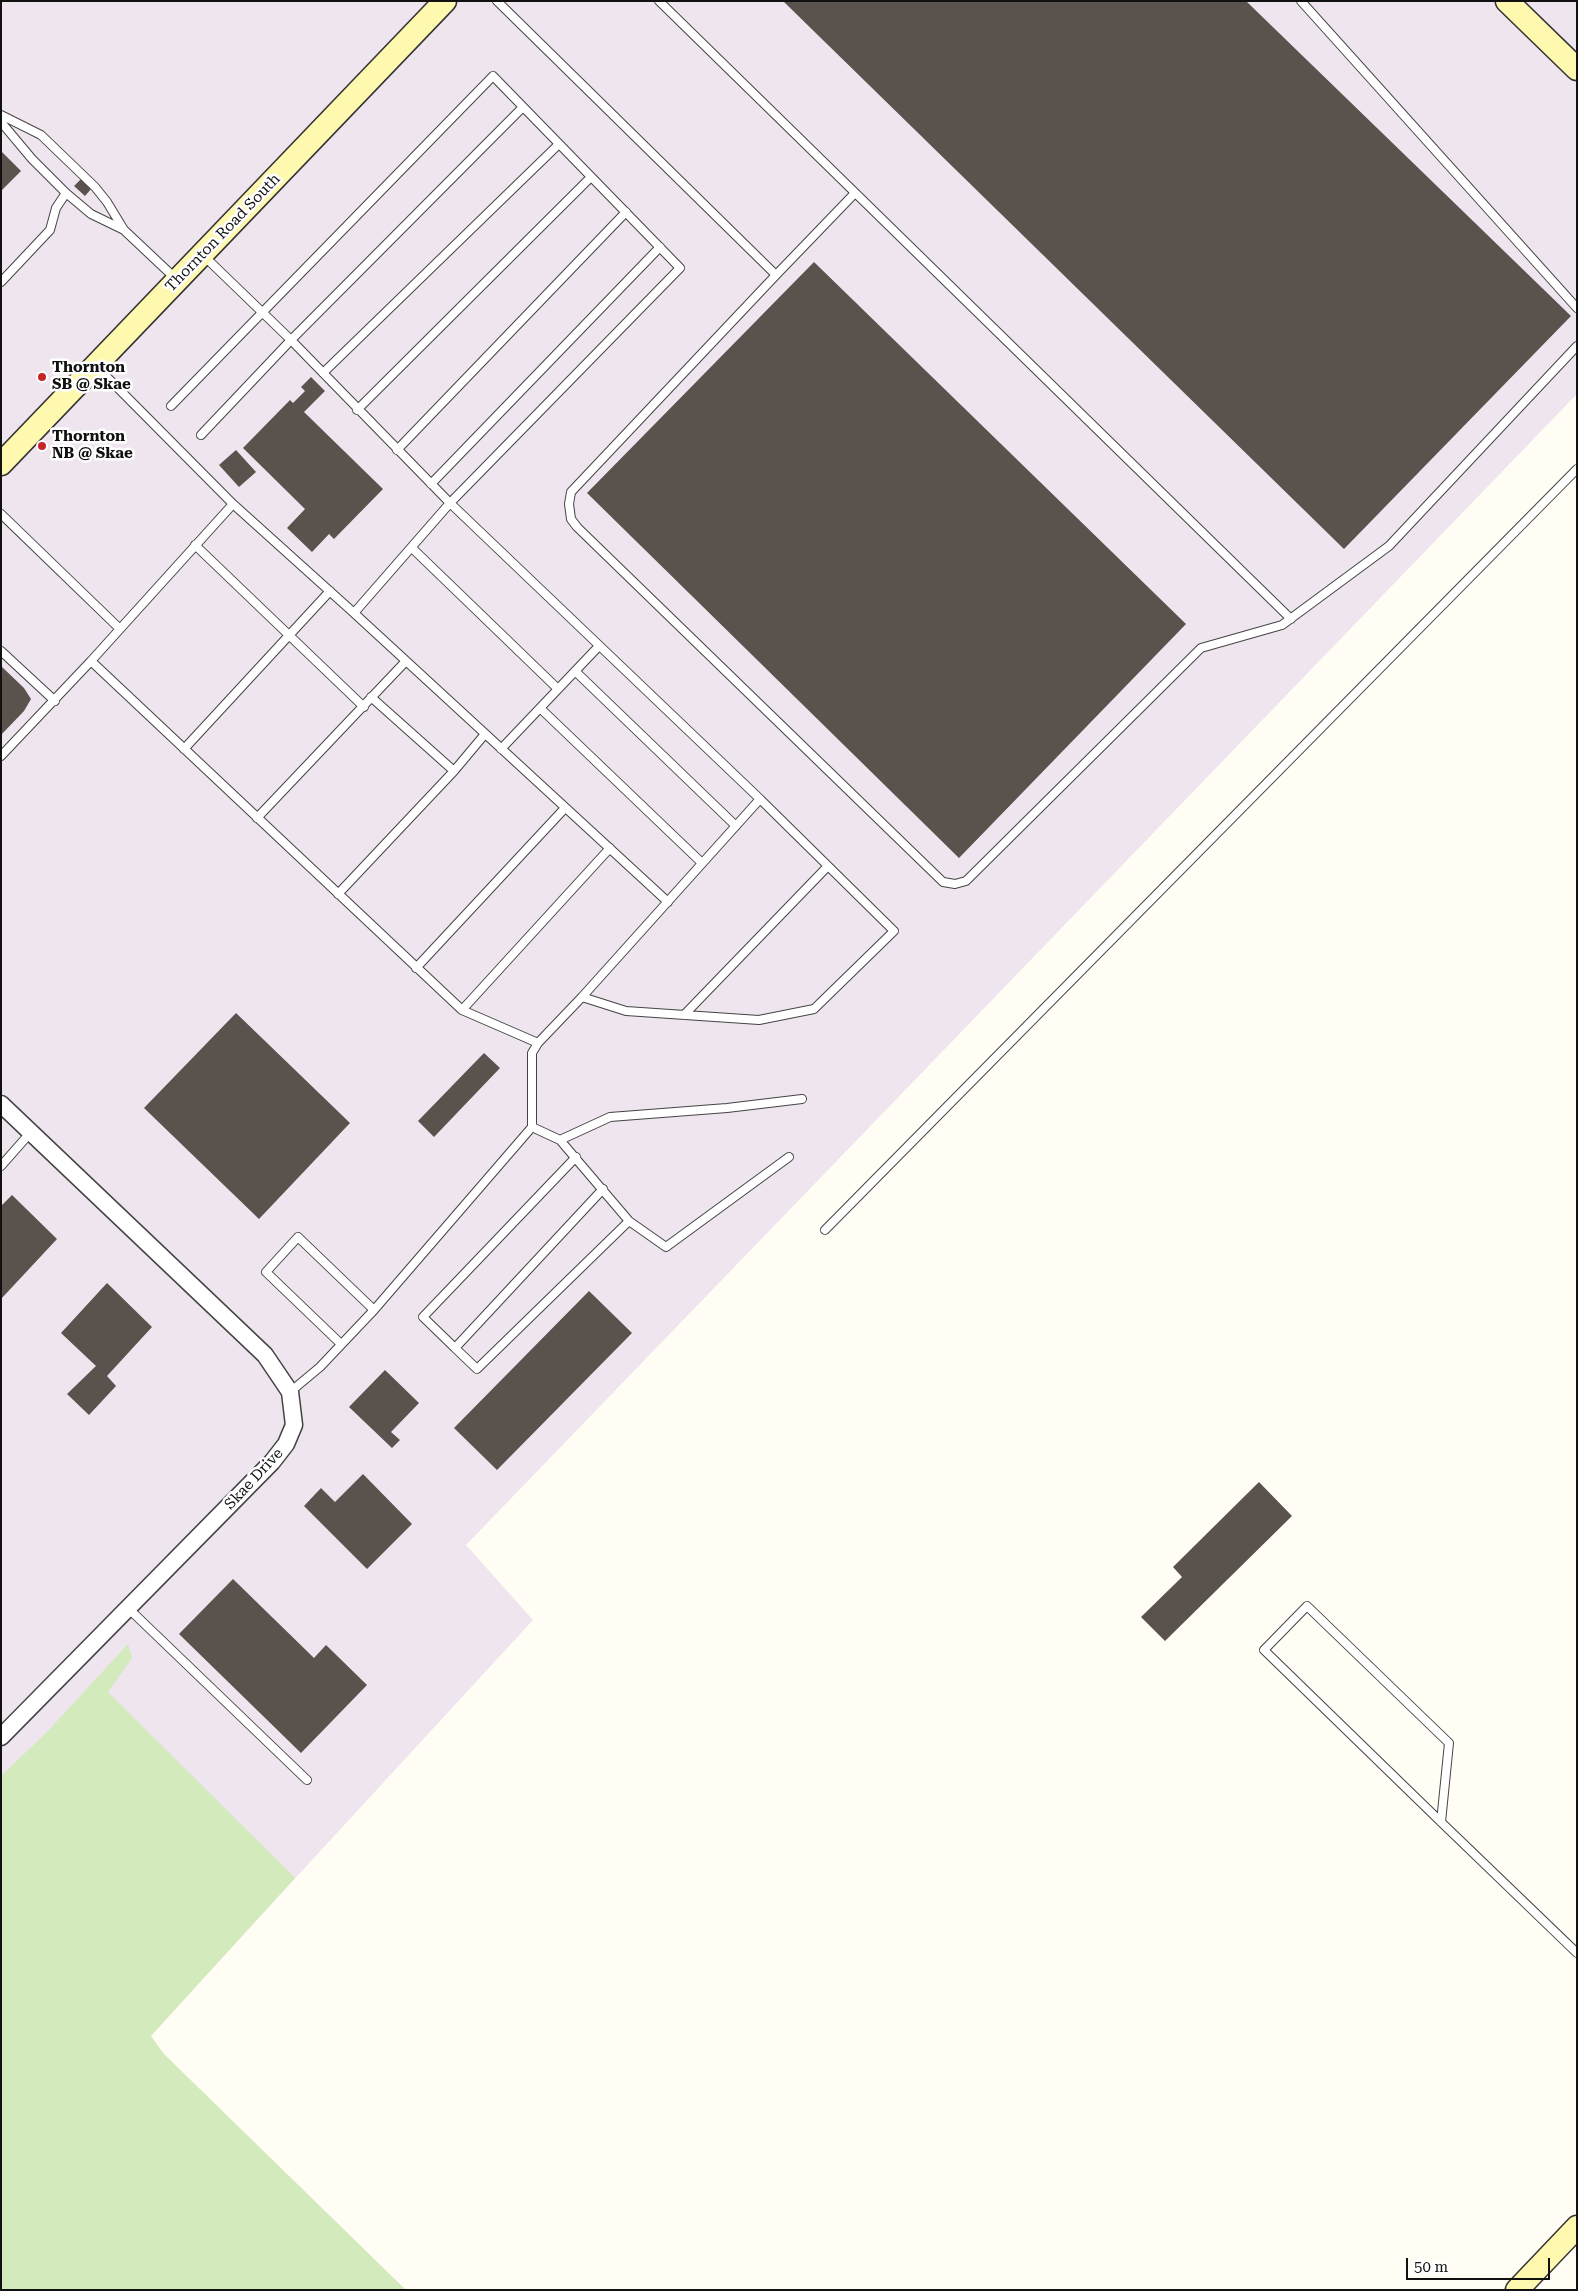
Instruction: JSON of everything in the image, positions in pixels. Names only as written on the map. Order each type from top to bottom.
[{"type":"street","name":"Thornton Road South","points":[[1,464],[445,1]]},
{"type":"street","points":[[1507,1],[1577,69]]},
{"type":"street","name":"Skae Drive","points":[[1,1104],[265,1355],[290,1392],[294,1425],[286,1444],[272,1462],[1,1737]]},
{"type":"street","points":[[1517,2290],[1577,2227]]},
{"type":"lane","points":[[497,1],[776,276]]},
{"type":"lane","points":[[658,1],[1291,619]]},
{"type":"lane","points":[[1301,1],[1577,308]]},
{"type":"lane","points":[[171,406],[492,76],[680,268],[450,503],[354,613]]},
{"type":"lane","points":[[202,435],[291,340],[523,107]]},
{"type":"lane","points":[[1,115],[41,135],[95,187],[107,202],[124,230],[178,280]]},
{"type":"lane","points":[[1,122],[32,160],[66,193],[91,214],[124,230]]},
{"type":"lane","points":[[323,373],[560,144]]},
{"type":"lane","points":[[357,410],[591,177]]},
{"type":"lane","points":[[1,282],[50,230],[56,208],[66,193]]},
{"type":"lane","points":[[855,193],[571,492],[569,504],[571,519],[584,534],[943,882],[955,884],[966,881],[1202,648],[1282,625],[1389,546],[1577,346]]},
{"type":"lane","points":[[397,450],[626,212]]},
{"type":"lane","points":[[431,484],[660,247]]},
{"type":"lane","points":[[202,254],[291,340],[357,410],[450,503],[760,799],[894,931],[814,1009],[759,1020],[626,1011],[582,997]]},
{"type":"lane","points":[[96,366],[233,504],[668,902]]},
{"type":"lane","points":[[824,1230],[1577,469]]},
{"type":"lane","points":[[1,756],[55,701],[233,504]]},
{"type":"lane","points":[[1,514],[120,629]]},
{"type":"lane","points":[[195,545],[364,707]]},
{"type":"lane","points":[[412,548],[558,689]]},
{"type":"lane","points":[[184,749],[330,591]]},
{"type":"lane","points":[[501,749],[600,646]]},
{"type":"lane","points":[[1,651],[55,701]]},
{"type":"lane","points":[[91,661],[462,1010],[538,1042]]},
{"type":"lane","points":[[257,818],[406,661]]},
{"type":"lane","points":[[575,671],[736,826]]},
{"type":"lane","points":[[371,697],[454,771]]},
{"type":"lane","points":[[540,708],[702,863]]},
{"type":"lane","points":[[338,894],[454,771],[485,734]]},
{"type":"lane","points":[[290,1392],[320,1366],[374,1310],[532,1127],[532,1053],[538,1042],[582,997],[760,799]]},
{"type":"lane","points":[[416,968],[565,808]]},
{"type":"lane","points":[[462,1010],[610,848]]},
{"type":"lane","points":[[684,1014],[828,866]]},
{"type":"lane","points":[[560,1140],[610,1117],[727,1108],[802,1099]]},
{"type":"lane","points":[[532,1127],[560,1140],[629,1221],[666,1247],[789,1157]]},
{"type":"lane","points":[[1,1166],[31,1132]]},
{"type":"lane","points":[[576,1157],[423,1317],[477,1369],[629,1221]]},
{"type":"lane","points":[[455,1348],[602,1189]]},
{"type":"lane","points":[[341,1344],[266,1272],[298,1237],[374,1310]]},
{"type":"lane","points":[[1441,1822],[1449,1743],[1307,1606],[1264,1650],[1441,1822],[1577,1953]]},
{"type":"lane","points":[[128,1608],[307,1780]]},
{"type":"shaded area","points":[[1,1],[1577,1],[1577,394],[466,1545],[533,1620],[162,2023],[1,2191]]},
{"type":"green space","points":[[128,1644],[132,1658],[108,1692],[295,1878],[151,2036],[164,2054],[406,2290],[1,2290],[1,1776],[47,1732]]},
{"type":"building","points":[[783,1],[1246,1],[1571,316],[1344,549]]},
{"type":"building","points":[[1,151],[21,171],[1,191]]},
{"type":"building","points":[[81,179],[91,189],[85,196],[74,186]]},
{"type":"building","points":[[814,262],[1186,624],[959,858],[587,493]]},
{"type":"building","points":[[311,377],[325,391],[304,412],[383,489],[334,539],[329,534],[312,552],[287,528],[305,509],[243,448],[290,400],[293,403],[305,391],[301,387]]},
{"type":"building","points":[[236,450],[256,472],[239,487],[219,465]]},
{"type":"building","points":[[1,666],[24,688],[31,699],[24,711],[1,735]]},
{"type":"building","points":[[236,1013],[350,1123],[259,1219],[144,1108]]},
{"type":"building","points":[[484,1053],[500,1068],[434,1137],[418,1121]]},
{"type":"building","points":[[12,1195],[57,1239],[1,1299],[1,1206]]},
{"type":"building","points":[[107,1283],[152,1327],[107,1376],[116,1386],[89,1415],[67,1394],[96,1366],[61,1333]]},
{"type":"building","points":[[589,1291],[632,1333],[497,1470],[454,1428]]},
{"type":"building","points":[[385,1370],[419,1403],[391,1432],[400,1440],[392,1448],[349,1407]]},
{"type":"building","points":[[363,1474],[412,1524],[367,1569],[304,1506],[321,1488],[335,1502]]},
{"type":"building","points":[[1259,1482],[1292,1516],[1165,1641],[1141,1617],[1182,1577],[1173,1567]]},
{"type":"building","points":[[233,1579],[314,1658],[326,1645],[367,1685],[301,1753],[179,1634]]},
{"type":"place","name":"Thornton SB @ Skae","points":[[42,377]]},
{"type":"place","name":"Thornton NB @ Skae","points":[[42,446]]}]
